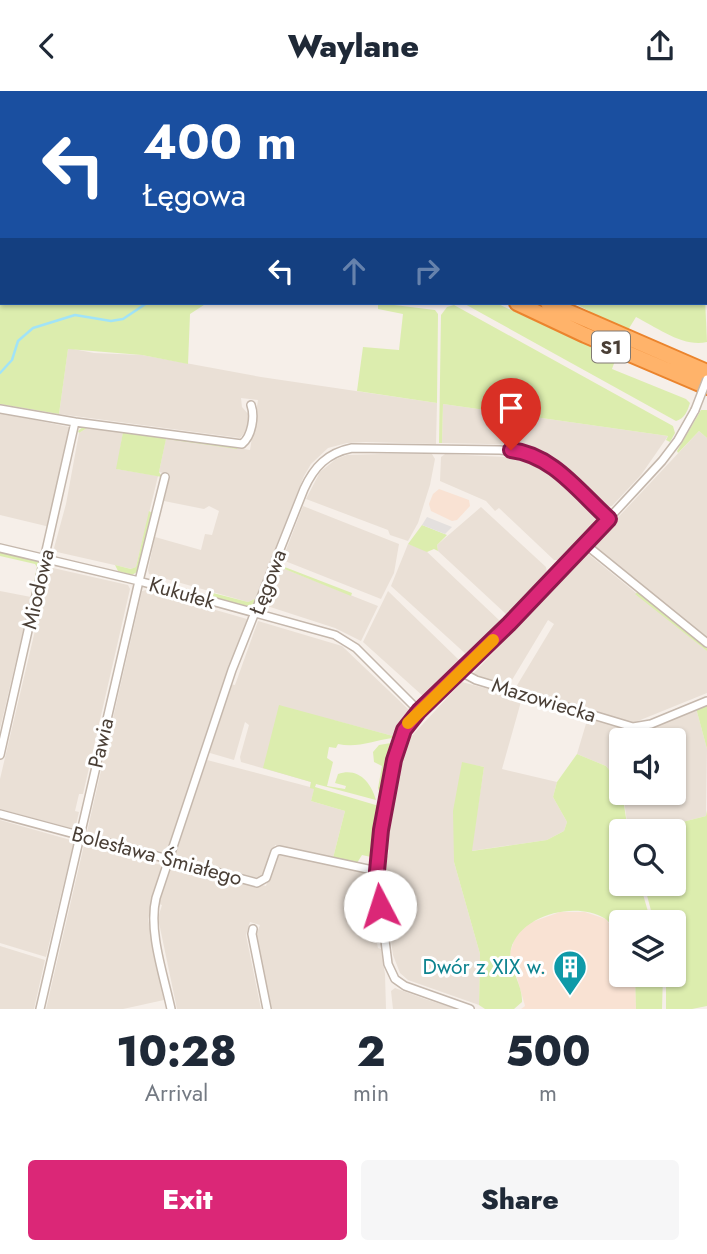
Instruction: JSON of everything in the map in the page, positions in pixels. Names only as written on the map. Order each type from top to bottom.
[{"type":"highway","name":"S1","points":[[521,305],[707,387]]},
{"type":"highway","name":"S1","points":[[553,305],[707,372]]},
{"type":"street","points":[[470,1009],[405,985],[393,975],[387,958],[377,871],[381,830],[397,747],[404,730],[419,711],[585,544],[662,461],[695,410],[707,379]]},
{"type":"street","points":[[0,409],[75,422],[242,444],[250,436],[253,412],[251,405]]},
{"type":"street","name":"Miodowa","points":[[0,755],[75,422]]},
{"type":"street","name":"Łęgowa","points":[[172,1009],[153,920],[154,906],[232,670],[309,480],[323,461],[343,450],[362,448],[500,450],[528,453],[553,466],[609,519]]},
{"type":"street","name":"Pawia","points":[[40,1009],[165,477]]},
{"type":"street","points":[[585,544],[707,643]]},
{"type":"street","name":"Kukułek","points":[[0,548],[139,581],[343,638],[419,711]]},
{"type":"street","name":"Mazowiecka","points":[[461,671],[477,680],[633,727],[651,724],[707,701]]},
{"type":"street","name":"Bolesława Śmiałego","points":[[0,814],[259,883],[266,878],[274,854],[279,850],[377,871]]},
{"type":"street","points":[[253,929],[267,1009]]},
{"type":"shaded area","points":[[68,348],[94,353],[142,355],[261,377],[437,403],[436,444],[366,442],[328,448],[311,464],[304,476],[255,599],[248,602],[149,574],[148,570],[155,537],[201,550],[205,534],[212,535],[219,511],[209,506],[204,509],[164,501],[170,475],[159,472],[166,438],[250,450],[258,400],[241,398],[242,407],[249,415],[247,430],[240,438],[59,414]]},
{"type":"shaded area","points":[[443,404],[668,436],[641,475],[612,506],[606,507],[544,451],[527,445],[442,443]]},
{"type":"shaded area","points":[[0,413],[69,427],[50,527],[0,515]]},
{"type":"shaded area","points":[[87,428],[123,432],[117,469],[158,476],[136,567],[132,569],[57,552],[54,548],[66,504],[79,433]]},
{"type":"shaded area","points":[[699,431],[707,438],[707,640],[593,547]]},
{"type":"shaded area","points":[[432,454],[435,459],[418,523],[408,541],[390,535],[388,530],[306,499],[320,472],[336,459],[347,455]]},
{"type":"shaded area","points":[[445,454],[527,458],[550,471],[596,513],[597,520],[560,560],[554,560],[499,508],[495,511],[486,501],[440,481],[441,457]]},
{"type":"shaded area","points":[[439,489],[469,500],[470,506],[457,520],[452,521],[431,511],[429,504],[433,494]]},
{"type":"shaded area","points":[[303,506],[399,544],[394,573],[381,599],[285,561],[283,558]]},
{"type":"shaded area","points":[[481,507],[546,567],[547,573],[507,615],[438,551],[437,545]]},
{"type":"shaded area","points":[[427,517],[452,527],[445,534],[422,525]]},
{"type":"shaded area","points":[[408,544],[425,550],[500,621],[468,656],[391,586]]},
{"type":"shaded area","points":[[587,553],[707,651],[707,693],[633,723],[516,690],[554,624],[548,620],[509,685],[504,687],[472,675]]},
{"type":"shaded area","points":[[53,568],[128,585],[130,589],[83,794],[79,794],[75,811],[79,812],[75,829],[0,809],[0,779],[49,571]]},
{"type":"shaded area","points":[[282,568],[378,606],[361,641],[335,628],[264,605]]},
{"type":"shaded area","points":[[0,591],[31,597],[0,729]]},
{"type":"shaded area","points":[[142,591],[247,619],[167,857],[87,832]]},
{"type":"shaded area","points":[[388,591],[459,660],[459,665],[424,697],[363,642]]},
{"type":"shaded area","points":[[258,621],[342,646],[409,710],[393,736],[333,720],[311,801],[345,811],[333,858],[275,845],[265,875],[260,880],[173,858],[207,760],[310,787],[311,782],[241,762],[249,725],[245,722],[234,760],[208,750],[229,684],[235,685]]},
{"type":"shaded area","points":[[462,682],[522,698],[502,769],[557,782],[553,797],[567,822],[564,831],[547,840],[471,851],[484,767],[463,763],[454,862],[480,954],[479,1005],[408,980],[400,973],[393,955],[383,883],[384,856],[388,856],[389,850],[386,849],[390,821],[407,741]]},
{"type":"shaded area","points":[[696,708],[707,749],[706,816],[686,821],[627,819],[625,805],[686,805],[686,728],[651,726]]},
{"type":"shaded area","points":[[588,717],[626,728],[609,728],[609,770],[577,754]]},
{"type":"shaded area","points":[[0,820],[74,841],[46,957],[0,943]]},
{"type":"shaded area","points":[[84,845],[161,865],[163,868],[148,919],[164,1000],[123,1009],[46,1009]]},
{"type":"shaded area","points":[[278,853],[373,875],[380,942],[377,943],[381,949],[385,974],[386,1009],[272,1009],[255,938],[260,925],[250,922],[246,935],[261,1009],[177,1009],[158,918],[162,905],[158,904],[171,863],[266,886]]},
{"type":"shaded area","points":[[560,912],[585,912],[606,919],[609,923],[609,987],[635,987],[636,1009],[521,1009],[525,1006],[510,953],[516,934],[529,923]]},
{"type":"shaded area","points":[[0,946],[45,960],[34,1009],[0,1009]]},
{"type":"shaded area","points":[[395,988],[457,1009],[393,1009],[391,991]]},
{"type":"green space","points":[[0,305],[204,305],[190,314],[188,364],[142,355],[68,349],[59,414],[0,404]]},
{"type":"green space","points":[[378,305],[394,305],[435,310],[438,314],[437,403],[357,391],[363,347],[399,350],[403,314],[378,309]]},
{"type":"green space","points":[[454,305],[673,426],[675,433],[670,442],[666,440],[668,436],[443,404],[442,443],[439,443],[441,315],[447,307]]},
{"type":"green space","points":[[467,305],[500,305],[616,358],[612,369],[690,403],[687,412],[676,421]]},
{"type":"green space","points":[[572,305],[591,312],[578,305],[705,305],[707,342],[680,339],[636,317],[628,330]]},
{"type":"green space","points":[[701,410],[707,410],[707,438],[699,431],[678,453],[677,451]]},
{"type":"green space","points":[[84,426],[238,447],[166,439],[159,472],[162,477],[116,469],[123,432],[87,428],[79,433]]},
{"type":"green space","points":[[149,511],[152,513],[137,572],[132,575],[118,571],[115,565],[131,569],[136,567]]},
{"type":"green space","points":[[422,525],[447,535],[437,545],[438,551],[434,549],[427,552],[408,544]]},
{"type":"green space","points":[[0,551],[39,562],[31,607],[29,606],[37,567],[35,564],[0,556]]},
{"type":"green space","points":[[282,566],[352,593],[351,596],[282,568],[277,572]]},
{"type":"green space","points":[[259,589],[252,607],[212,598],[213,593],[248,602],[255,599]]},
{"type":"green space","points":[[639,591],[707,646],[707,651],[635,594]]},
{"type":"green space","points":[[707,703],[707,749],[696,708]]},
{"type":"green space","points":[[279,705],[393,736],[365,744],[338,744],[336,748],[329,747],[327,758],[333,762],[327,786],[345,789],[346,786],[335,783],[338,774],[357,774],[371,787],[376,800],[316,784],[315,787],[379,806],[371,857],[362,855],[357,863],[333,858],[345,811],[311,801],[314,789],[310,788],[311,782],[263,768]]},
{"type":"green space","points":[[391,743],[381,797],[378,788],[382,766],[374,762],[373,752],[379,745]]},
{"type":"green space","points":[[577,754],[609,770],[609,805],[624,805],[626,819],[609,819],[609,896],[643,896],[648,910],[609,910],[609,922],[592,913],[564,911],[550,914],[525,927],[516,937],[510,955],[522,1002],[514,1009],[485,1009],[479,1005],[480,954],[454,862],[453,811],[462,762],[484,767],[472,851],[547,840],[564,831],[567,822],[553,797],[557,782]]},
{"type":"green space","points":[[707,810],[707,1006],[666,1009],[666,987],[686,987],[686,910],[651,910],[647,896],[686,896],[686,821],[706,816]]},
{"type":"green space","points":[[635,987],[663,987],[662,1009],[636,1009]]},
{"type":"waterway","points":[[0,373],[12,360],[18,341],[33,328],[75,315],[111,321],[123,319],[144,305]]},
{"type":"slow traffic","points":[[408,723],[493,640]]},
{"type":"place","name":"Dwór z XIX w.","points":[[570,997]]},
{"type":"route","points":[[380,906],[377,871],[381,830],[399,740],[408,723],[509,624],[609,519],[549,463],[528,453],[511,450]]}]
